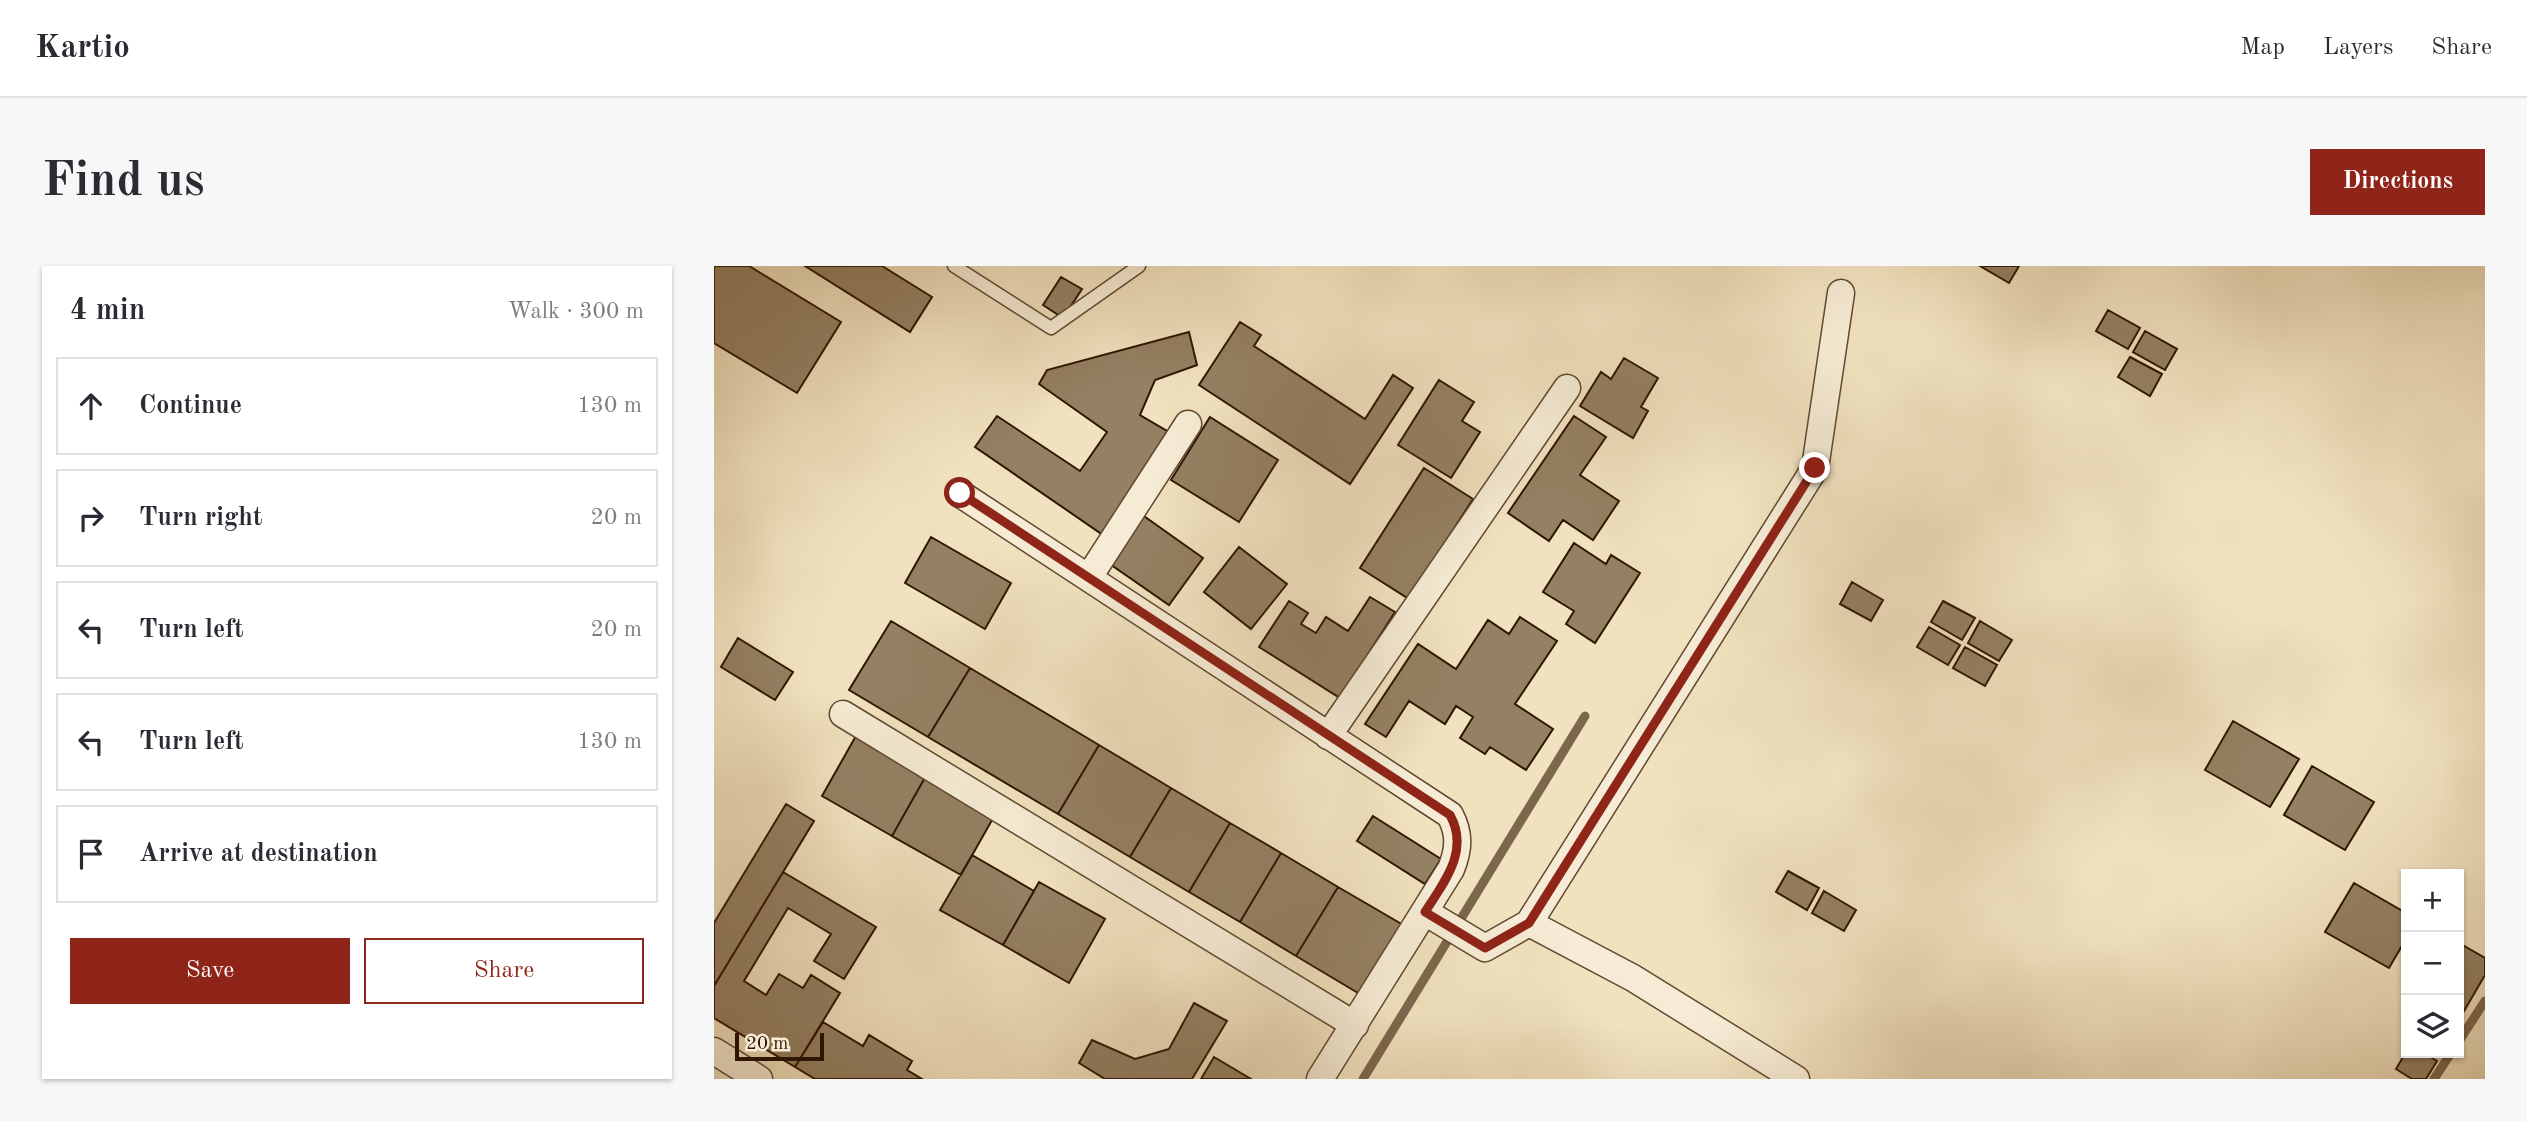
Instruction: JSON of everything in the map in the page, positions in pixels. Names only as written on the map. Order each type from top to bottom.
[{"type":"street","points":[[1425,912],[1485,948],[1529,923],[1815,468],[1842,293]]},
{"type":"street","points":[[1328,736],[1567,388]]},
{"type":"street","points":[[1089,577],[1188,424]]},
{"type":"street","points":[[960,493],[1450,815],[1456,826],[1458,839],[1457,854],[1451,869],[1321,1079]]},
{"type":"street","points":[[843,714],[1355,1025]]},
{"type":"street","points":[[1529,923],[1633,978],[1796,1079]]},
{"type":"street","points":[[714,1051],[759,1079]]},
{"type":"lane","points":[[954,266],[1051,327],[1139,266]]},
{"type":"building","points":[[714,266],[749,266],[841,322],[797,393],[714,343]]},
{"type":"building","points":[[805,266],[882,266],[932,297],[910,332]]},
{"type":"building","points":[[1980,266],[2019,266],[2009,283]]},
{"type":"building","points":[[1061,277],[1082,289],[1063,318],[1043,305]]},
{"type":"building","points":[[2108,310],[2140,328],[2128,349],[2096,331]]},
{"type":"building","points":[[1240,322],[1261,335],[1254,346],[1365,419],[1393,375],[1413,388],[1350,484],[1199,385]]},
{"type":"building","points":[[2145,331],[2177,349],[2165,370],[2133,352]]},
{"type":"building","points":[[1189,332],[1197,365],[1155,380],[1140,415],[1174,435],[1103,535],[975,447],[997,416],[1080,471],[1107,432],[1039,384],[1047,370]]},
{"type":"building","points":[[2130,357],[2162,374],[2150,396],[2118,377]]},
{"type":"building","points":[[1624,358],[1658,378],[1641,407],[1648,411],[1633,438],[1580,406],[1601,372],[1611,379]]},
{"type":"building","points":[[1439,380],[1474,402],[1462,421],[1480,432],[1451,478],[1398,445]]},
{"type":"building","points":[[1574,416],[1606,437],[1580,475],[1619,501],[1593,540],[1563,520],[1549,541],[1508,513]]},
{"type":"building","points":[[1210,417],[1278,460],[1239,522],[1171,480]]},
{"type":"building","points":[[1424,468],[1473,499],[1409,599],[1360,568]]},
{"type":"building","points":[[1141,514],[1203,558],[1169,605],[1107,562]]},
{"type":"building","points":[[931,537],[1011,583],[985,629],[905,583]]},
{"type":"building","points":[[1574,543],[1606,564],[1611,555],[1640,573],[1595,643],[1566,624],[1574,611],[1543,592]]},
{"type":"building","points":[[1239,547],[1287,584],[1251,629],[1204,592]]},
{"type":"building","points":[[1852,582],[1883,600],[1871,621],[1840,604]]},
{"type":"building","points":[[1370,597],[1395,612],[1340,698],[1259,647],[1289,601],[1308,613],[1301,624],[1316,633],[1326,617],[1348,631]]},
{"type":"building","points":[[1943,601],[1975,618],[1962,640],[1931,622]]},
{"type":"building","points":[[1520,617],[1557,641],[1515,704],[1553,729],[1526,770],[1490,747],[1485,754],[1460,738],[1473,717],[1456,706],[1445,724],[1409,701],[1386,737],[1365,724],[1418,644],[1456,669],[1488,620],[1509,634]]},
{"type":"building","points":[[891,621],[970,668],[928,737],[849,690]]},
{"type":"building","points":[[1980,621],[2012,640],[1999,661],[1968,643]]},
{"type":"building","points":[[1929,627],[1960,645],[1948,665],[1917,647]]},
{"type":"building","points":[[738,638],[793,672],[775,700],[721,667]]},
{"type":"building","points":[[1965,647],[1997,665],[1985,686],[1953,668]]},
{"type":"building","points":[[970,668],[1099,745],[1058,814],[928,737]]},
{"type":"building","points":[[2233,721],[2299,759],[2270,807],[2205,770]]},
{"type":"building","points":[[857,734],[927,774],[892,836],[822,796]]},
{"type":"building","points":[[1099,745],[1171,788],[1130,857],[1058,814]]},
{"type":"building","points":[[2312,766],[2374,802],[2345,850],[2284,815]]},
{"type":"building","points":[[927,774],[996,813],[961,875],[892,836]]},
{"type":"building","points":[[1171,788],[1230,823],[1189,892],[1130,857]]},
{"type":"building","points":[[786,804],[814,821],[714,986],[714,923]]},
{"type":"building","points":[[1373,816],[1441,859],[1425,884],[1357,841]]},
{"type":"building","points":[[1230,823],[1281,853],[1240,922],[1189,892]]},
{"type":"building","points":[[1281,853],[1338,887],[1296,956],[1240,922]]},
{"type":"building","points":[[972,855],[1034,891],[1003,945],[940,910]]},
{"type":"building","points":[[1788,871],[1819,888],[1807,910],[1776,892]]},
{"type":"building","points":[[783,872],[876,927],[844,979],[814,961],[831,934],[788,908],[744,981],[766,995],[779,974],[803,988],[811,975],[840,993],[795,1067],[714,1018],[714,986]]},
{"type":"building","points":[[1039,882],[1105,919],[1069,983],[1003,945]]},
{"type":"building","points":[[2354,883],[2401,910],[2401,948],[2389,968],[2325,932]]},
{"type":"building","points":[[1338,887],[1405,926],[1363,996],[1296,956]]},
{"type":"building","points":[[1824,891],[1856,910],[1844,931],[1812,913]]},
{"type":"building","points":[[2464,946],[2485,958],[2485,975],[2464,1011]]},
{"type":"building","points":[[1194,1003],[1227,1021],[1192,1079],[1105,1079],[1079,1063],[1092,1040],[1135,1059],[1169,1049]]},
{"type":"building","points":[[823,1022],[863,1046],[869,1035],[912,1061],[907,1070],[922,1079],[815,1079],[795,1067]]},
{"type":"building","points":[[1214,1057],[1251,1079],[1201,1079]]},
{"type":"building","points":[[2402,1058],[2432,1058],[2437,1061],[2426,1079],[2412,1079],[2396,1069]]},
{"type":"waterway","points":[[1363,1079],[1585,716]]},
{"type":"waterway","points":[[2464,1033],[2485,1001]]},
{"type":"waterway","points":[[2434,1079],[2448,1058]]},
{"type":"route","points":[[960,493],[1450,815],[1456,826],[1457,854],[1425,912],[1485,948],[1529,923],[1815,468]]}]
